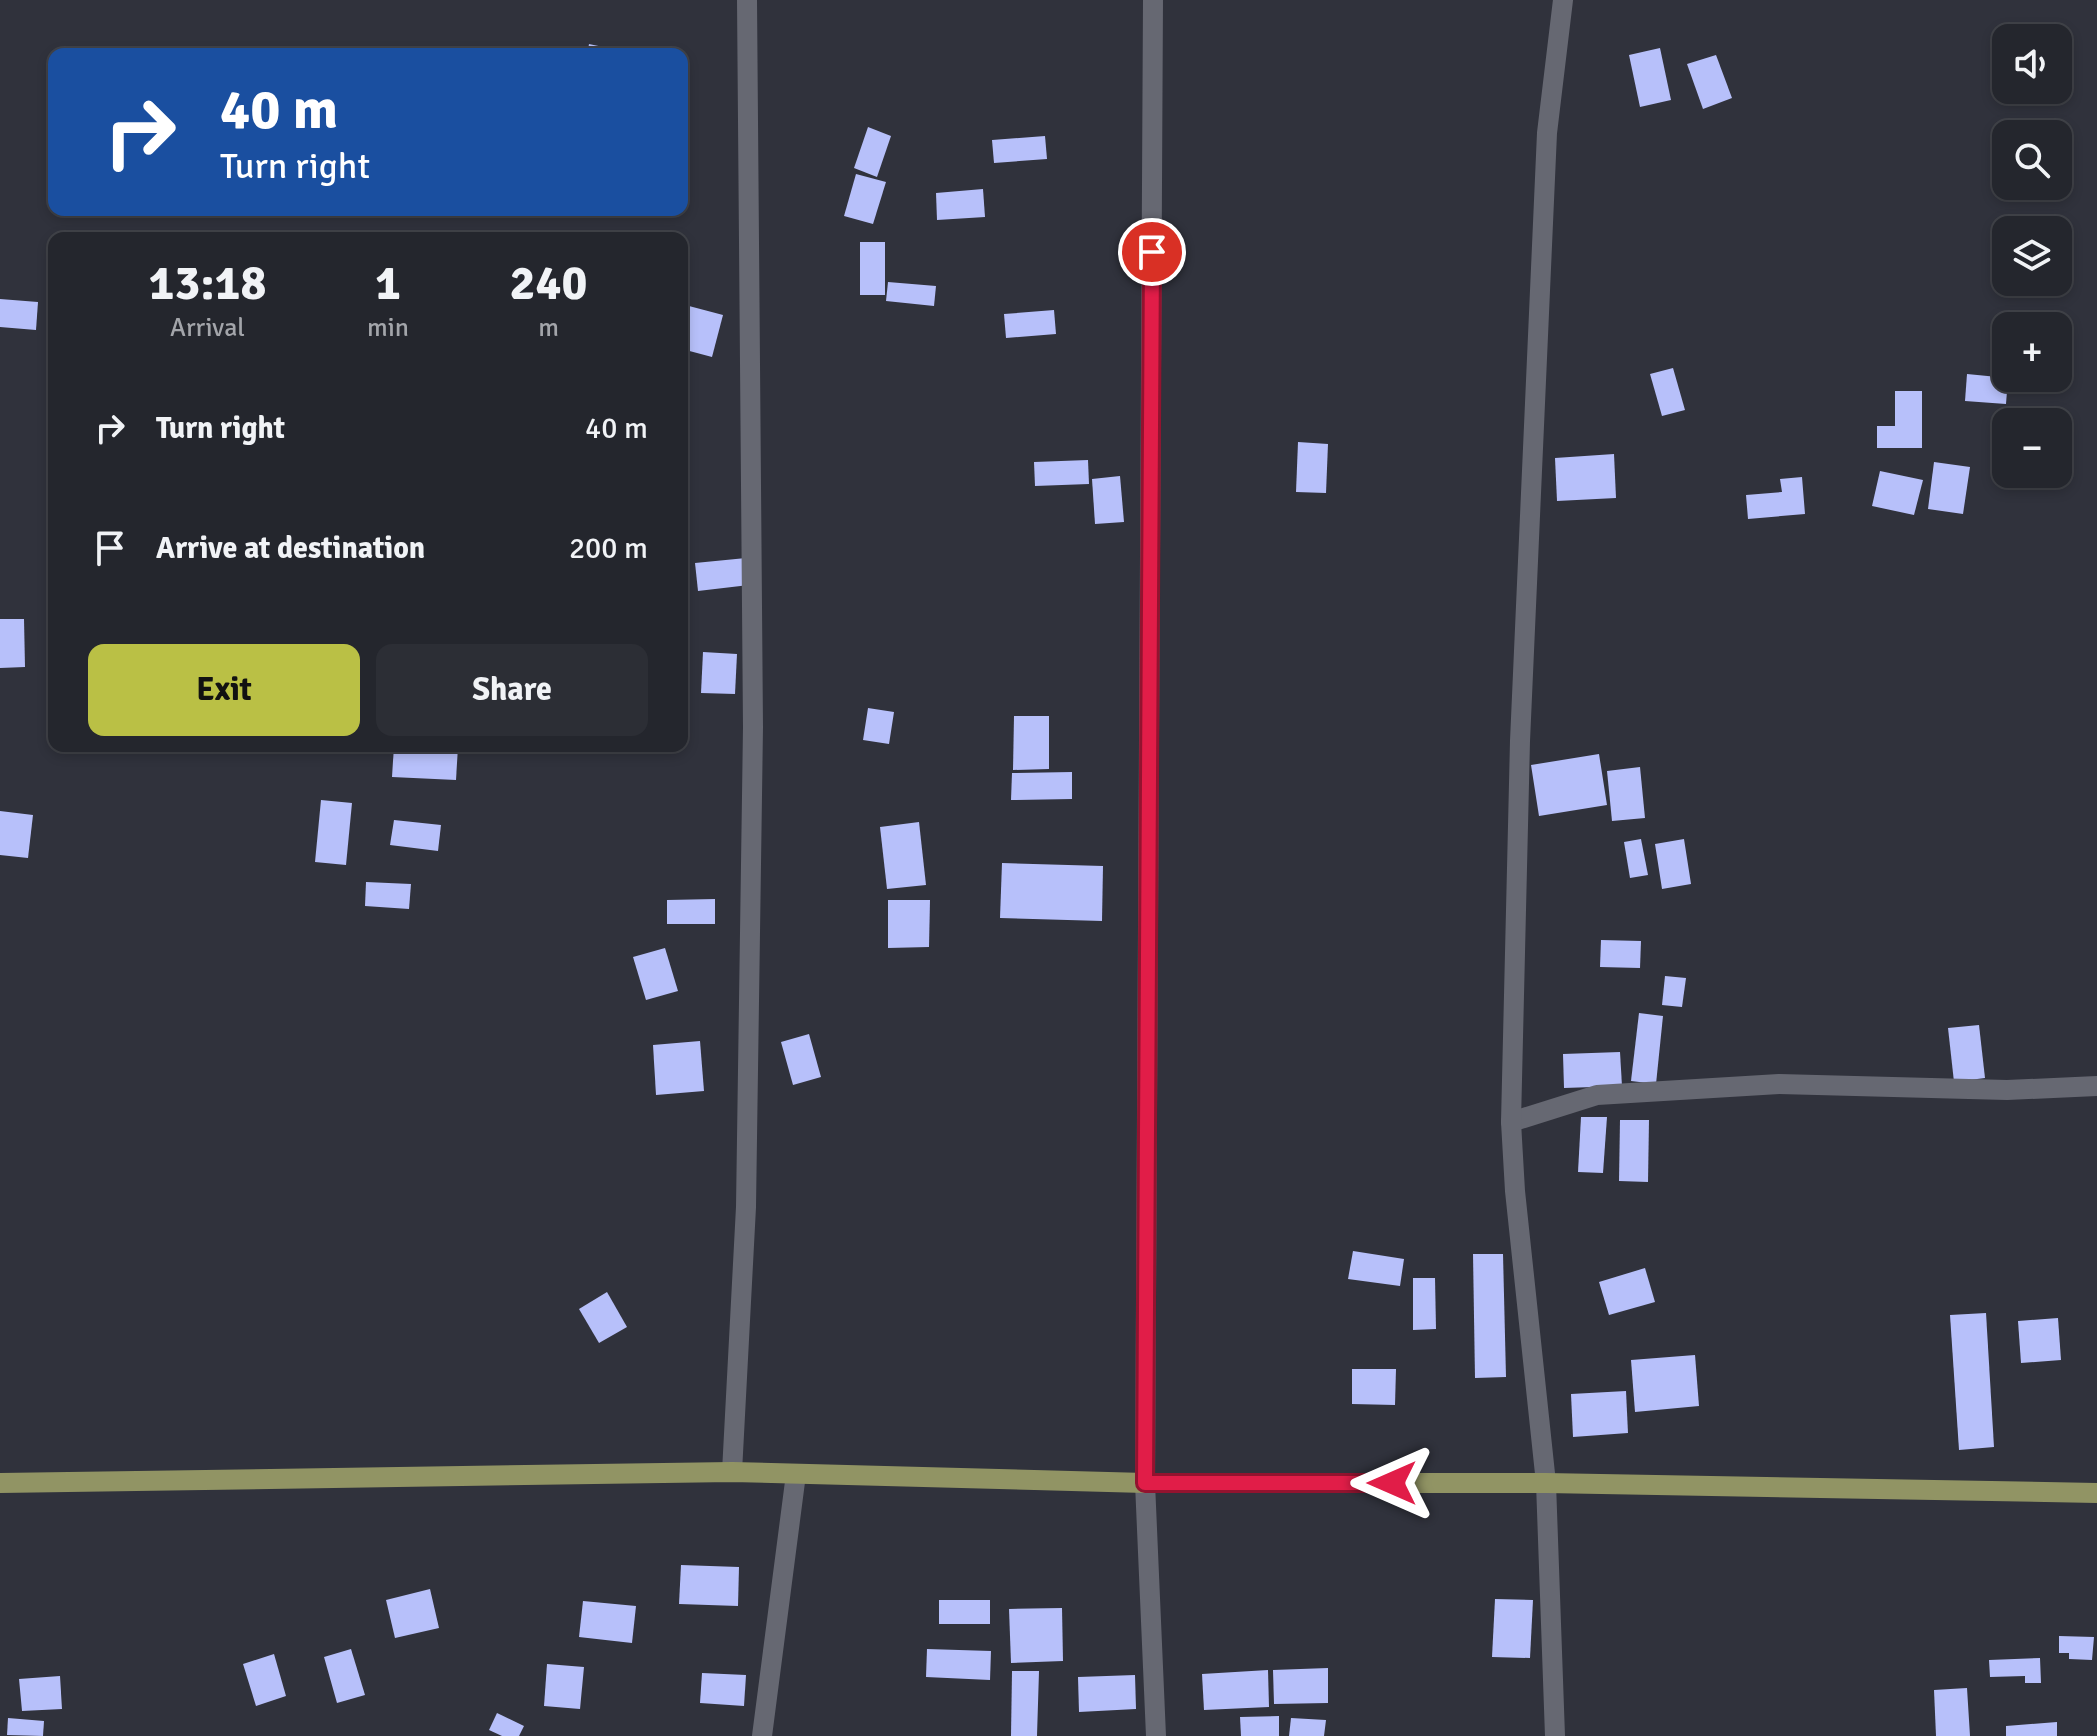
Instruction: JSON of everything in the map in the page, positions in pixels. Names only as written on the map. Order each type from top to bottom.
[{"type":"main road","points":[[0,1483],[732,1472],[1145,1483],[1546,1483],[2097,1493]]},
{"type":"street","points":[[732,1472],[746,1207],[753,727],[747,0]]},
{"type":"street","points":[[1153,0],[1145,1483],[1156,1736]]},
{"type":"street","points":[[1555,1736],[1546,1483],[1515,1191],[1511,1122],[1520,741],[1546,149],[1563,0]]},
{"type":"street","points":[[1511,1122],[1597,1095],[1779,1084],[2007,1090],[2097,1086]]},
{"type":"street","points":[[762,1736],[796,1474]]},
{"type":"building","points":[[1660,48],[1671,100],[1640,107],[1629,55]]},
{"type":"building","points":[[1716,55],[1732,98],[1703,109],[1687,64]]},
{"type":"building","points":[[868,127],[891,136],[877,177],[854,168]]},
{"type":"building","points":[[1045,136],[1047,159],[994,163],[992,140]]},
{"type":"building","points":[[856,174],[886,182],[873,224],[844,216]]},
{"type":"building","points":[[983,189],[985,217],[937,220],[936,193]]},
{"type":"building","points":[[860,242],[885,242],[885,295],[860,295]]},
{"type":"building","points":[[888,282],[936,286],[934,306],[886,301]]},
{"type":"building","points":[[0,299],[38,302],[36,330],[0,327]]},
{"type":"building","points":[[689,306],[723,315],[712,357],[688,351]]},
{"type":"building","points":[[1054,310],[1056,334],[1006,338],[1004,314]]},
{"type":"building","points":[[1673,368],[1685,410],[1662,416],[1650,374]]},
{"type":"building","points":[[1967,374],[1992,376],[1992,392],[2007,392],[2006,404],[1965,401]]},
{"type":"building","points":[[1895,391],[1922,391],[1922,448],[1877,448],[1877,426],[1895,426]]},
{"type":"building","points":[[1298,442],[1328,444],[1326,493],[1296,492]]},
{"type":"building","points":[[1614,454],[1616,498],[1557,501],[1555,458]]},
{"type":"building","points":[[1088,460],[1089,484],[1035,486],[1034,462]]},
{"type":"building","points":[[1934,462],[1970,467],[1963,514],[1928,509]]},
{"type":"building","points":[[1880,471],[1923,480],[1914,515],[1872,506]]},
{"type":"building","points":[[1120,476],[1124,522],[1095,524],[1092,479]]},
{"type":"building","points":[[1802,477],[1805,514],[1748,519],[1746,495],[1782,492],[1780,479]]},
{"type":"building","points":[[746,558],[749,585],[698,591],[695,563]]},
{"type":"building","points":[[0,619],[24,619],[25,667],[0,668]]},
{"type":"building","points":[[703,652],[737,654],[735,694],[701,693]]},
{"type":"building","points":[[868,708],[894,712],[889,744],[863,740]]},
{"type":"building","points":[[1014,716],[1049,716],[1049,769],[1013,770]]},
{"type":"building","points":[[394,752],[458,752],[456,780],[392,777]]},
{"type":"building","points":[[1599,754],[1607,805],[1539,816],[1531,765]]},
{"type":"building","points":[[1640,767],[1645,818],[1612,821],[1607,771]]},
{"type":"building","points":[[1072,772],[1072,799],[1011,800],[1012,773]]},
{"type":"building","points":[[321,800],[352,803],[346,865],[315,862]]},
{"type":"building","points":[[0,811],[33,815],[28,858],[0,855]]},
{"type":"building","points":[[394,820],[441,825],[438,851],[390,845]]},
{"type":"building","points":[[919,822],[926,885],[887,889],[880,827]]},
{"type":"building","points":[[1641,839],[1648,875],[1630,878],[1624,842]]},
{"type":"building","points":[[1684,839],[1691,884],[1662,889],[1655,844]]},
{"type":"building","points":[[1002,863],[1103,866],[1102,921],[1000,918]]},
{"type":"building","points":[[366,882],[411,884],[409,909],[365,906]]},
{"type":"building","points":[[715,899],[715,924],[667,924],[667,900]]},
{"type":"building","points":[[888,900],[930,900],[929,947],[888,948]]},
{"type":"building","points":[[1601,940],[1641,941],[1640,968],[1600,967]]},
{"type":"building","points":[[665,948],[678,991],[646,1000],[633,957]]},
{"type":"building","points":[[1665,976],[1686,978],[1682,1007],[1662,1005]]},
{"type":"building","points":[[1639,1013],[1663,1016],[1656,1084],[1631,1081]]},
{"type":"building","points":[[1979,1025],[1985,1078],[1954,1082],[1948,1028]]},
{"type":"building","points":[[809,1034],[821,1077],[793,1085],[781,1042]]},
{"type":"building","points":[[700,1041],[704,1091],[656,1095],[653,1045]]},
{"type":"building","points":[[1620,1052],[1622,1086],[1564,1088],[1563,1054]]},
{"type":"building","points":[[1581,1117],[1607,1117],[1603,1173],[1578,1172]]},
{"type":"building","points":[[1620,1120],[1649,1120],[1648,1182],[1619,1181]]},
{"type":"building","points":[[1353,1251],[1404,1259],[1400,1286],[1348,1279]]},
{"type":"building","points":[[1473,1254],[1503,1254],[1506,1377],[1475,1378]]},
{"type":"building","points":[[1645,1268],[1655,1302],[1609,1315],[1599,1282]]},
{"type":"building","points":[[1413,1278],[1435,1278],[1436,1329],[1413,1330]]},
{"type":"building","points":[[607,1292],[627,1327],[599,1343],[579,1309]]},
{"type":"building","points":[[1986,1313],[1994,1447],[1959,1450],[1950,1315]]},
{"type":"building","points":[[2058,1318],[2061,1360],[2021,1363],[2018,1321]]},
{"type":"building","points":[[1695,1355],[1699,1406],[1635,1412],[1631,1360]]},
{"type":"building","points":[[1352,1369],[1396,1369],[1395,1405],[1352,1404]]},
{"type":"building","points":[[1626,1391],[1628,1433],[1573,1437],[1571,1394]]},
{"type":"building","points":[[681,1565],[739,1567],[738,1606],[679,1604]]},
{"type":"building","points":[[430,1589],[439,1628],[395,1638],[386,1600]]},
{"type":"building","points":[[1495,1599],[1533,1600],[1530,1658],[1492,1657]]},
{"type":"building","points":[[939,1600],[990,1600],[990,1624],[939,1624]]},
{"type":"building","points":[[583,1601],[636,1606],[632,1643],[579,1637]]},
{"type":"building","points":[[1062,1608],[1063,1661],[1011,1663],[1009,1609]]},
{"type":"building","points":[[2059,1636],[2094,1637],[2092,1660],[2069,1659],[2069,1653],[2059,1653]]},
{"type":"building","points":[[351,1649],[365,1695],[337,1703],[324,1657]]},
{"type":"building","points":[[927,1649],[991,1651],[990,1680],[926,1677]]},
{"type":"building","points":[[274,1654],[286,1696],[256,1706],[243,1664]]},
{"type":"building","points":[[2040,1658],[2041,1683],[2025,1683],[2025,1676],[1990,1677],[1989,1660]]},
{"type":"building","points":[[547,1664],[584,1667],[580,1709],[544,1706]]},
{"type":"building","points":[[1328,1668],[1328,1703],[1274,1704],[1273,1670]]},
{"type":"building","points":[[1268,1670],[1269,1707],[1204,1710],[1202,1674]]},
{"type":"building","points":[[1012,1671],[1039,1671],[1037,1736],[1011,1736]]},
{"type":"building","points":[[702,1673],[746,1675],[744,1706],[700,1703]]},
{"type":"building","points":[[1135,1675],[1136,1709],[1079,1712],[1078,1677]]},
{"type":"building","points":[[60,1676],[62,1709],[22,1711],[19,1679]]},
{"type":"building","points":[[1967,1688],[1970,1736],[1936,1736],[1934,1690]]},
{"type":"building","points":[[497,1713],[524,1726],[519,1736],[502,1736],[489,1730]]},
{"type":"building","points":[[1279,1716],[1279,1736],[1241,1736],[1240,1717]]},
{"type":"building","points":[[8,1718],[44,1721],[43,1736],[7,1735]]},
{"type":"building","points":[[1291,1718],[1326,1720],[1324,1736],[1289,1736]]},
{"type":"building","points":[[2057,1722],[2057,1736],[2006,1736],[2006,1726]]},
{"type":"route","points":[[1152,252],[1145,1483],[1392,1483]]}]
